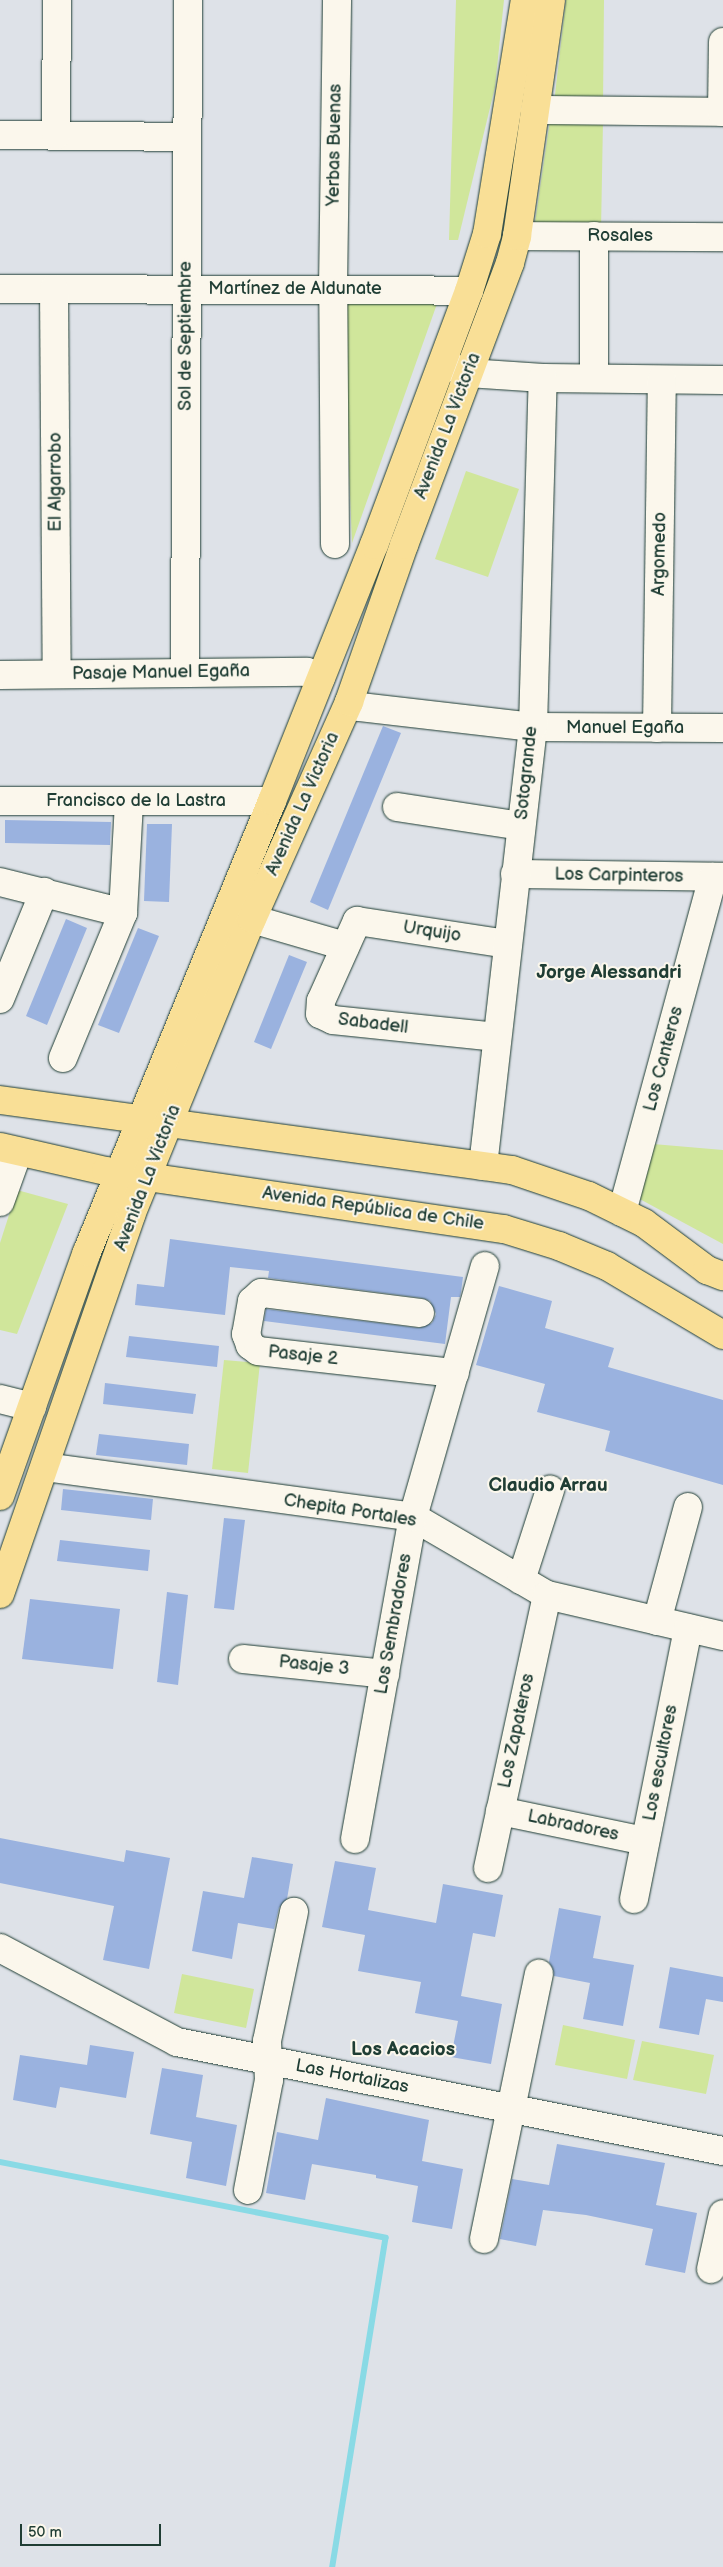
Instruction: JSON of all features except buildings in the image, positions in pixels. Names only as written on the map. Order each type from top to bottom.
[{"type":"main road","name":"Avenida La Victoria","points":[[0,1496],[119,1172],[321,678],[469,291],[487,234],[526,0]]},
{"type":"main road","name":"Avenida La Victoria","points":[[0,1594],[131,1215],[170,1124],[252,919],[349,702],[517,236],[551,0]]},
{"type":"main road","points":[[0,1100],[512,1170],[589,1196],[644,1223],[707,1270],[723,1276]]},
{"type":"main road","name":"Avenida República de Chile","points":[[9,1149],[119,1172],[474,1223],[534,1237],[606,1266],[723,1335]]},
{"type":"street","points":[[56,135],[57,0]]},
{"type":"street","name":"Sol de Septiembre","points":[[185,673],[188,0]]},
{"type":"street","name":"Yerbas Buenas","points":[[335,544],[333,289],[337,0]]},
{"type":"street","points":[[535,110],[723,112],[723,42]]},
{"type":"street","points":[[0,135],[187,137]]},
{"type":"street","name":"Rosales","points":[[517,236],[723,237]]},
{"type":"street","points":[[594,236],[594,378]]},
{"type":"street","name":"Martínez de Aldunate","points":[[0,289],[469,291]]},
{"type":"street","name":"El Algarrobo","points":[[54,289],[58,674]]},
{"type":"street","points":[[442,363],[468,373],[543,378],[723,380]]},
{"type":"street","name":"Sotogrande","points":[[483,1166],[496,1036],[533,727],[543,378]]},
{"type":"street","name":"Argomedo","points":[[657,728],[662,380]]},
{"type":"street","name":"Pasaje Manuel Egaña","points":[[0,675],[307,672],[321,678]]},
{"type":"street","name":"Manuel Egaña","points":[[349,702],[360,707],[533,727],[723,728]]},
{"type":"street","name":"Francisco de la Lastra","points":[[0,801],[272,801]]},
{"type":"street","points":[[63,1058],[123,913],[129,801]]},
{"type":"street","points":[[397,807],[521,826]]},
{"type":"street","name":"Los Carpinteros","points":[[515,874],[718,877]]},
{"type":"street","name":"Los Canteros","points":[[622,1212],[718,877]]},
{"type":"street","points":[[0,882],[123,913]]},
{"type":"street","points":[[0,999],[44,892]]},
{"type":"street","points":[[252,919],[345,946]]},
{"type":"street","name":"Urquijo","points":[[357,920],[507,944]]},
{"type":"street","name":"Sabadell","points":[[357,920],[321,1001],[320,1014],[332,1020],[496,1036]]},
{"type":"street","points":[[0,1202],[9,1149]]},
{"type":"street","name":"Los Sembradores","points":[[355,1839],[413,1517],[485,1266]]},
{"type":"street","name":"Pasaje 2","points":[[420,1313],[261,1294],[252,1301],[246,1334],[250,1345],[258,1351],[455,1373]]},
{"type":"street","points":[[0,1398],[32,1407]]},
{"type":"street","name":"Chepita Portales","points":[[45,1467],[413,1517],[547,1595],[723,1636]]},
{"type":"street","points":[[521,1580],[550,1490]]},
{"type":"street","points":[[657,1621],[688,1507]]},
{"type":"street","name":"Los Zapateros","points":[[488,1868],[547,1595]]},
{"type":"street","name":"Los escultores","points":[[634,1899],[688,1628]]},
{"type":"street","name":"Pasaje 3","points":[[243,1659],[385,1674]]},
{"type":"street","name":"Labradores","points":[[500,1811],[645,1841]]},
{"type":"street","points":[[248,2190],[269,2080],[266,2061],[266,2041],[294,1912]]},
{"type":"street","name":"Las Hortalizas","points":[[0,1948],[177,2042],[723,2150]]},
{"type":"street","points":[[484,2239],[509,2108],[518,2087],[539,1974]]},
{"type":"street","points":[[711,2269],[723,2214]]},
{"type":"green space","points":[[456,0],[504,0],[495,87],[458,240],[449,240]]},
{"type":"green space","points":[[566,0],[604,0],[603,104],[554,103]]},
{"type":"green space","points":[[550,120],[603,121],[601,230],[534,229]]},
{"type":"green space","points":[[342,299],[438,301],[352,543]]},
{"type":"green space","points":[[466,471],[519,489],[488,577],[435,559]]},
{"type":"green space","points":[[653,1144],[723,1150],[723,1244],[636,1197]]},
{"type":"green space","points":[[17,1190],[68,1204],[17,1334],[0,1330],[0,1243]]},
{"type":"green space","points":[[224,1360],[260,1363],[248,1473],[212,1469]]},
{"type":"green space","points":[[182,1974],[254,1989],[246,2028],[174,2013]]},
{"type":"green space","points":[[563,2025],[635,2040],[627,2079],[555,2065]]},
{"type":"green space","points":[[642,2041],[714,2055],[706,2094],[633,2080]]},
{"type":"waterway","points":[[0,2162],[386,2238],[333,2567]]},
{"type":"district","name":"Jorge Alessandri","points":[[609,973]]},
{"type":"district","name":"Claudio Arrau","points":[[548,1486]]},
{"type":"district","name":"Los Acacios","points":[[403,2050]]}]
